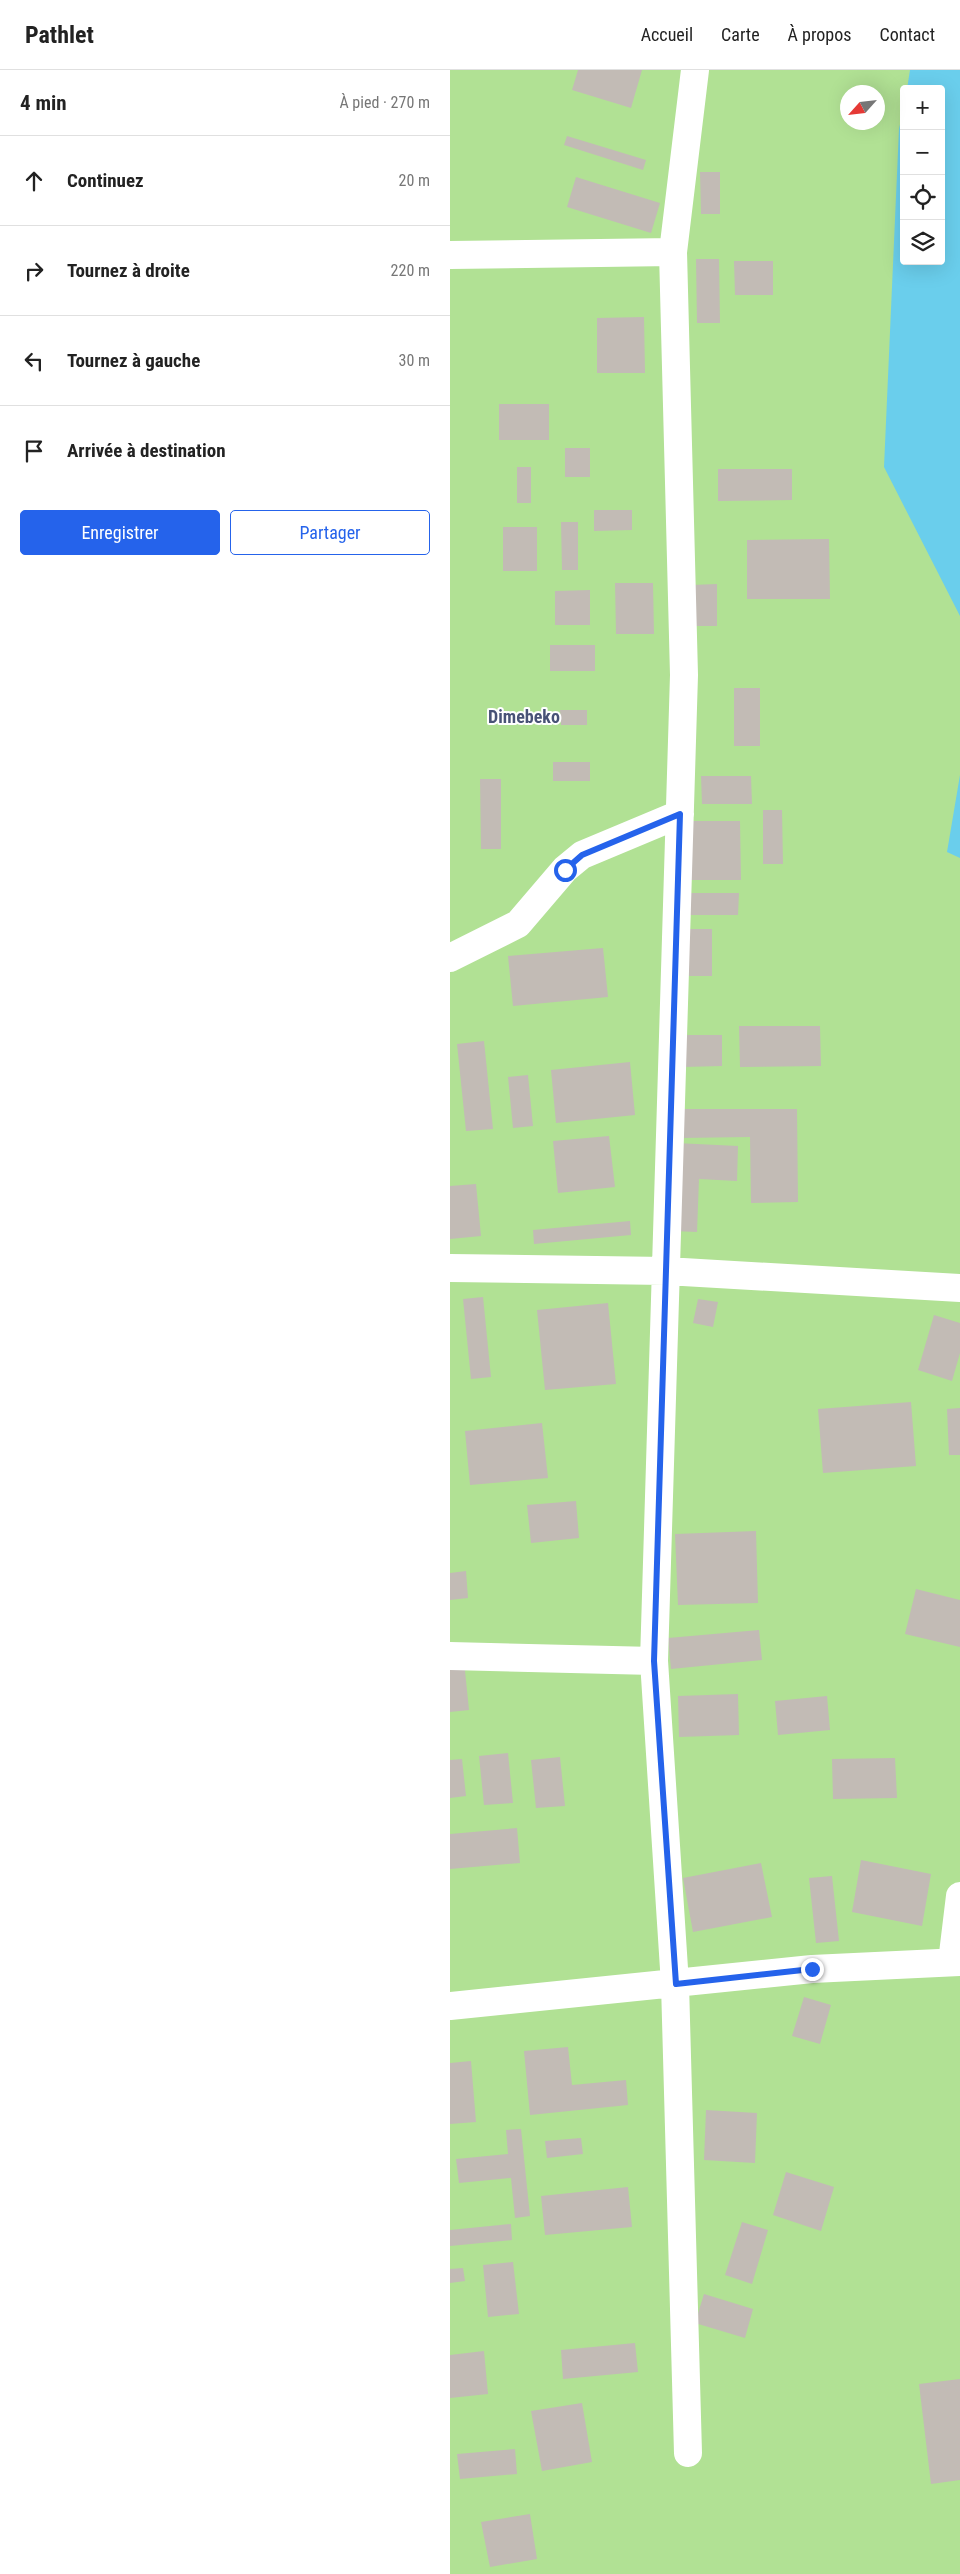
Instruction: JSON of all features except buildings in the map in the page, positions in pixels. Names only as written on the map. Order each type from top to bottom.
[{"type":"street","points":[[688,2453],[676,1984],[654,1661],[684,675],[673,252],[695,70]]},
{"type":"street","points":[[450,255],[673,252]]},
{"type":"street","points":[[450,958],[518,924],[565,870],[582,855],[680,814]]},
{"type":"street","points":[[450,1268],[666,1271],[960,1288]]},
{"type":"street","points":[[450,1656],[654,1661]]},
{"type":"street","points":[[450,2006],[812,1969],[956,1962],[960,1896]]},
{"type":"green space","points":[[450,70],[960,70],[960,2574],[450,2574]]},
{"type":"water","points":[[910,70],[960,70],[960,616],[884,467],[900,124],[900,265],[945,265],[945,85],[908,85]]},
{"type":"water","points":[[960,775],[960,858],[947,852]]},
{"type":"district","name":"Dimebeko","points":[[524,717]]},
{"type":"route","points":[[565,870],[582,855],[680,814],[654,1661],[676,1984],[812,1969]]}]
